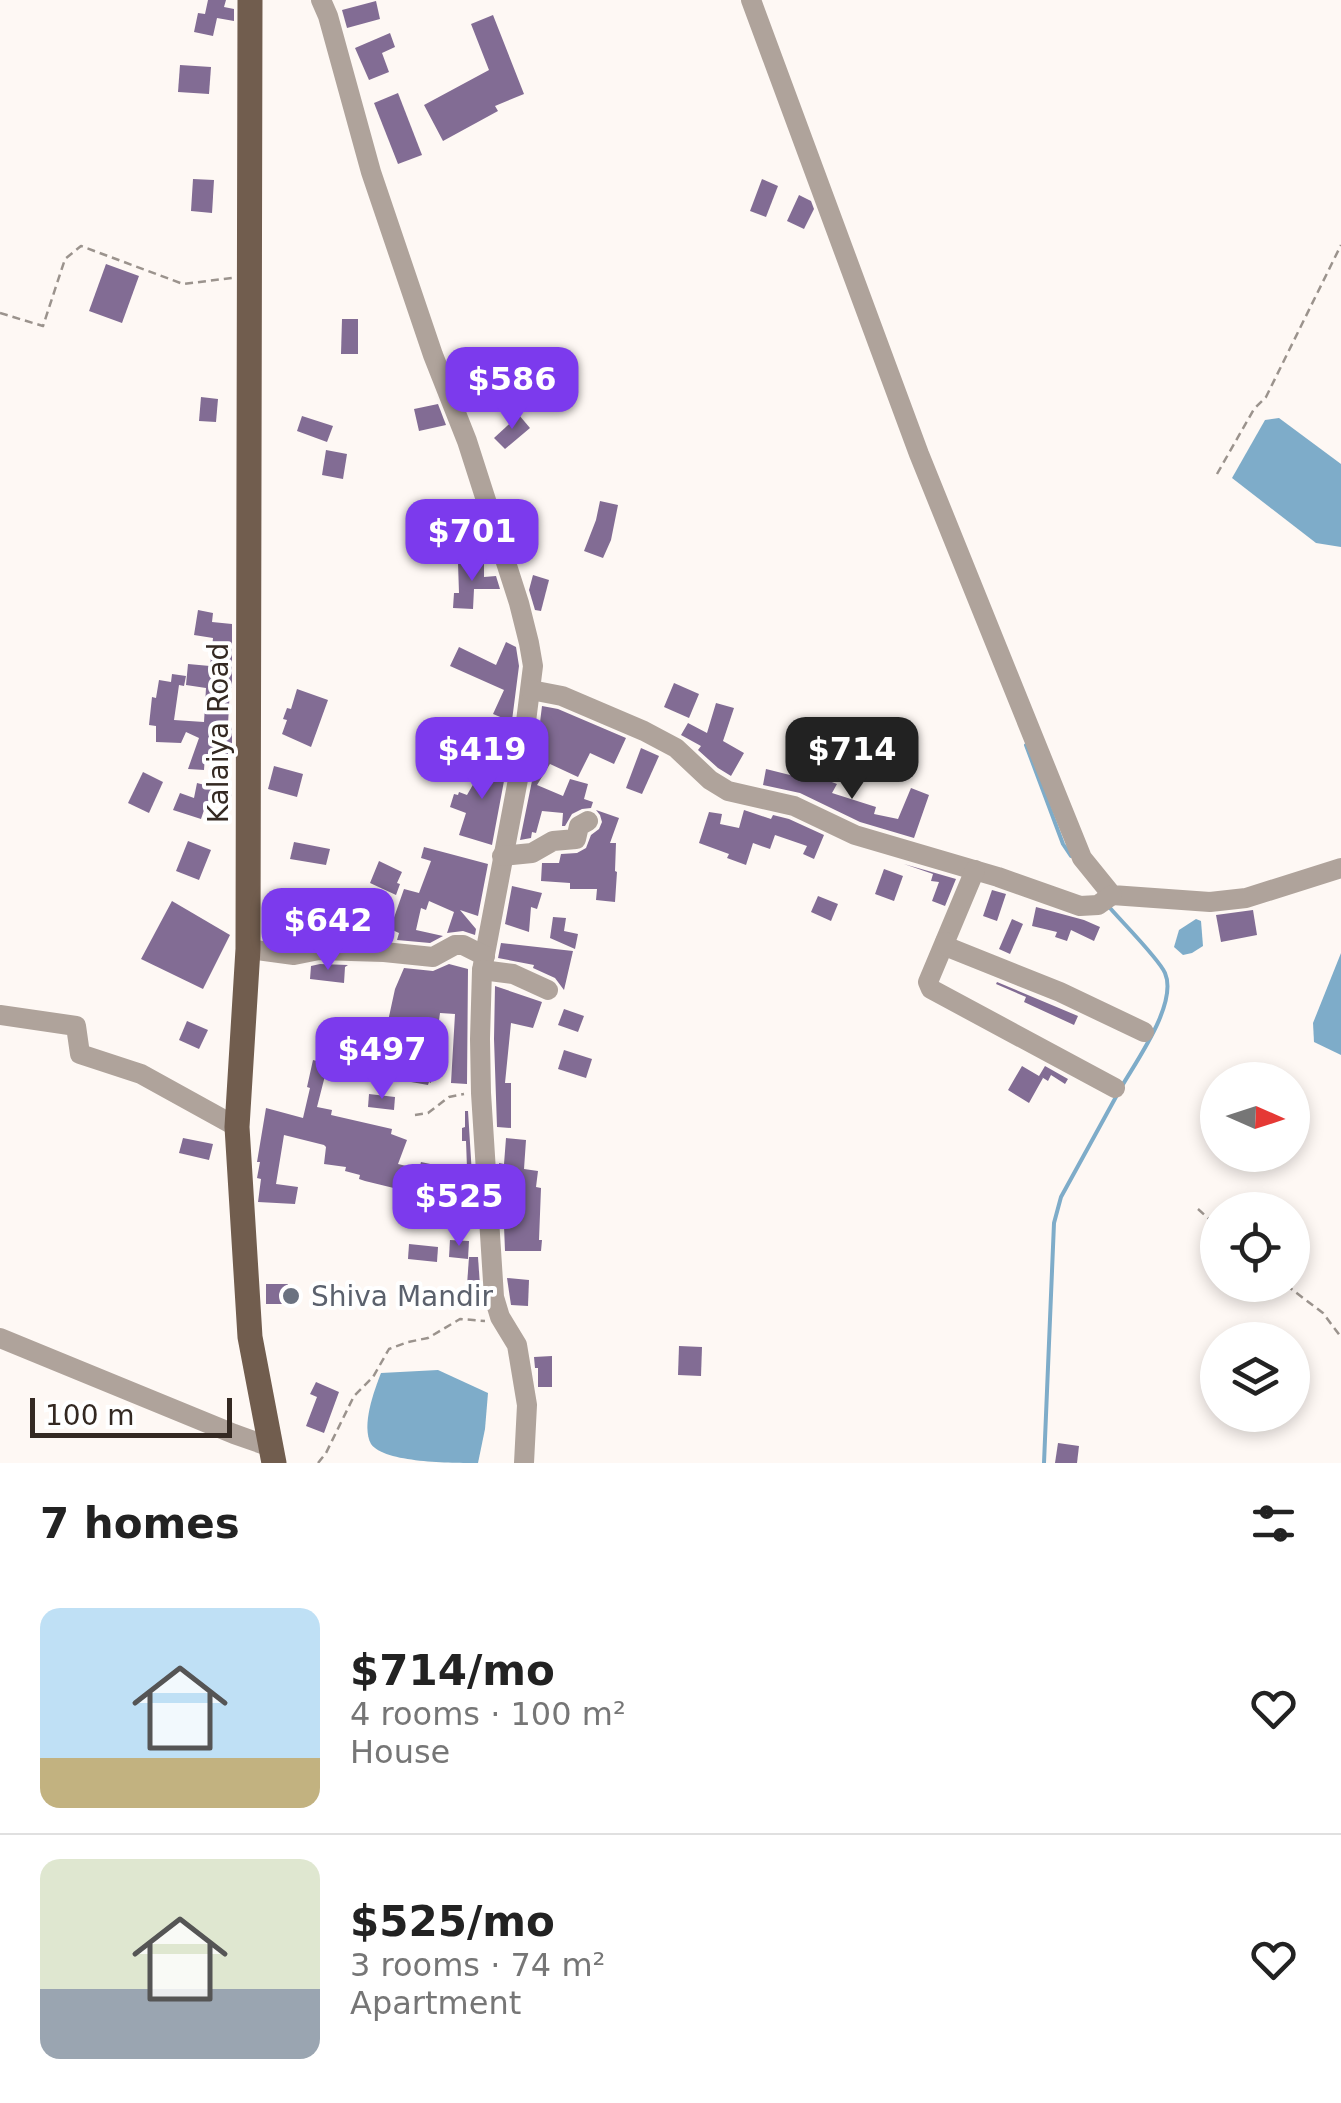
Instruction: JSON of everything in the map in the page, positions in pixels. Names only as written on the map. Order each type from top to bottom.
[{"type":"main road","name":"Kalaiya Road","points":[[250,0],[248,948],[236,1126],[250,1337],[272,1455]]},
{"type":"street","points":[[321,0],[371,172],[432,354],[467,441],[531,654],[531,690],[520,768],[483,963],[480,1039],[494,1297],[500,1317],[517,1345],[527,1404],[524,1463]]},
{"type":"street","points":[[751,0],[918,454],[1082,858],[1106,900]]},
{"type":"street","points":[[531,690],[562,696],[644,730],[676,748],[710,780],[728,790],[794,806],[854,834],[1080,906],[1106,900],[1210,902],[1246,898],[1341,868]]},
{"type":"street","points":[[502,856],[532,853],[553,841],[576,839],[579,826],[588,821]]},
{"type":"street","points":[[975,870],[928,982],[931,989],[1116,1088]]},
{"type":"street","points":[[945,942],[950,948],[1060,992],[1144,1032]]},
{"type":"street","points":[[248,948],[294,955],[319,950],[433,956],[463,945],[483,963],[548,990]]},
{"type":"street","points":[[0,1015],[76,1026],[80,1054],[141,1074],[236,1126]]},
{"type":"street","points":[[0,1338],[216,1427],[272,1455]]},
{"type":"path","points":[[1217,474],[1254,409],[1266,397],[1341,245]]},
{"type":"path","points":[[0,313],[43,326],[65,259],[82,246],[182,284],[248,276]]},
{"type":"path","points":[[416,1115],[428,1113],[449,1097],[481,1093]]},
{"type":"path","points":[[1309,1302],[1324,1313],[1341,1337]]},
{"type":"path","points":[[318,1463],[354,1396],[374,1376],[389,1350],[428,1338],[460,1319],[490,1322],[500,1317]]},
{"type":"water","points":[[1279,418],[1341,464],[1341,547],[1316,543],[1232,478],[1265,420]]},
{"type":"water","points":[[1196,919],[1201,921],[1203,946],[1183,955],[1174,947],[1179,930]]},
{"type":"water","points":[[1341,953],[1341,1055],[1314,1042],[1313,1023]]},
{"type":"water","points":[[438,1370],[488,1393],[478,1463],[404,1458],[371,1444],[368,1418],[381,1373]]},
{"type":"building","points":[[208,0],[226,0],[224,7],[234,9],[234,21],[217,18],[213,36],[194,32],[198,13],[205,14]]},
{"type":"building","points":[[376,1],[380,19],[347,28],[342,10]]},
{"type":"building","points":[[493,15],[524,94],[495,106],[498,111],[443,141],[424,105],[489,70],[471,24]]},
{"type":"building","points":[[390,33],[395,47],[382,53],[389,72],[369,80],[355,48]]},
{"type":"building","points":[[180,65],[211,67],[209,94],[178,92]]},
{"type":"building","points":[[398,93],[422,155],[398,164],[374,103]]},
{"type":"building","points":[[193,179],[214,180],[212,213],[191,211]]},
{"type":"building","points":[[762,179],[778,186],[766,217],[750,211]]},
{"type":"building","points":[[799,195],[811,201],[814,209],[804,229],[787,221]]},
{"type":"building","points":[[106,264],[139,276],[122,323],[89,311]]},
{"type":"building","points":[[342,319],[358,319],[358,354],[341,354]]},
{"type":"building","points":[[201,397],[218,399],[216,422],[199,421]]},
{"type":"building","points":[[438,404],[446,425],[419,431],[414,409]]},
{"type":"building","points":[[519,415],[530,428],[505,449],[494,438]]},
{"type":"building","points":[[302,416],[333,426],[327,442],[297,431]]},
{"type":"building","points":[[326,450],[347,454],[343,479],[322,475]]},
{"type":"building","points":[[600,501],[618,505],[603,558],[584,551]]},
{"type":"building","points":[[458,563],[484,563],[484,577],[496,576],[500,589],[474,589],[473,609],[453,608],[454,593],[459,593]]},
{"type":"building","points":[[533,575],[549,580],[541,611],[535,610],[529,590]]},
{"type":"building","points":[[198,610],[213,613],[212,622],[232,624],[228,724],[232,724],[232,756],[205,755],[204,770],[188,769],[199,738],[186,732],[181,743],[156,742],[156,726],[149,725],[152,697],[156,698],[159,680],[171,682],[172,674],[186,676],[184,686],[179,685],[174,720],[204,722],[206,688],[186,685],[188,664],[210,666],[213,638],[194,635]]},
{"type":"building","points":[[506,642],[516,647],[519,666],[510,736],[503,733],[510,721],[493,714],[504,690],[450,666],[459,647],[496,665]]},
{"type":"building","points":[[674,683],[699,694],[689,718],[664,707]]},
{"type":"building","points":[[297,689],[328,700],[311,747],[282,734],[287,720],[283,719],[287,708],[291,709]]},
{"type":"building","points":[[716,703],[734,708],[723,741],[744,753],[731,776],[698,750],[701,746],[681,735],[688,723],[707,733]]},
{"type":"building","points":[[542,706],[626,738],[614,764],[590,753],[578,777],[550,764],[537,785],[563,796],[570,779],[588,784],[584,799],[593,802],[591,808],[572,814],[565,826],[563,813],[542,811],[536,833],[520,840],[534,771]]},
{"type":"building","points":[[641,748],[659,756],[642,794],[626,788]]},
{"type":"building","points":[[490,755],[507,765],[492,845],[459,835],[466,813],[450,807],[454,794],[467,795]]},
{"type":"building","points":[[274,766],[303,774],[297,797],[268,789]]},
{"type":"building","points":[[766,769],[812,779],[814,775],[837,784],[832,793],[876,807],[874,814],[898,819],[911,788],[929,795],[914,838],[860,822],[800,793],[763,785]]},
{"type":"building","points":[[143,772],[163,782],[149,813],[128,803]]},
{"type":"building","points":[[197,783],[232,792],[229,807],[207,801],[201,819],[173,810],[180,793],[194,798]]},
{"type":"building","points":[[596,810],[619,818],[610,843],[616,843],[615,902],[596,900],[597,889],[570,889],[570,883],[541,881],[542,863],[559,863],[561,854],[586,848],[602,822]]},
{"type":"building","points":[[744,810],[771,819],[773,815],[789,819],[824,835],[814,859],[803,854],[807,846],[775,835],[770,849],[753,843],[746,865],[699,843],[709,812],[722,814],[720,824],[739,828]]},
{"type":"building","points":[[188,841],[211,850],[199,880],[176,871]]},
{"type":"building","points":[[294,842],[330,849],[326,865],[290,859]]},
{"type":"building","points":[[424,847],[488,864],[478,916],[460,910],[476,929],[475,935],[463,931],[447,933],[454,912],[429,901],[426,910],[421,908],[416,930],[443,936],[430,943],[397,940],[399,933],[390,929],[404,889],[419,893],[431,861],[421,858]]},
{"type":"building","points":[[379,861],[402,872],[396,895],[370,883]]},
{"type":"building","points":[[904,864],[956,879],[945,906],[932,901],[939,882],[931,881],[933,874]]},
{"type":"building","points":[[884,869],[903,876],[894,901],[875,894]]},
{"type":"building","points":[[512,886],[542,893],[537,909],[531,907],[529,932],[505,924]]},
{"type":"building","points":[[992,890],[1006,894],[997,921],[983,916]]},
{"type":"building","points":[[818,896],[838,904],[831,921],[811,912]]},
{"type":"building","points":[[172,901],[230,935],[203,989],[141,959]]},
{"type":"building","points":[[1036,907],[1100,927],[1094,941],[1071,930],[1067,941],[1055,937],[1057,932],[1032,926]]},
{"type":"building","points":[[1253,910],[1257,935],[1221,942],[1216,915]]},
{"type":"building","points":[[331,914],[342,916],[340,925],[351,926],[350,937],[313,937],[315,920],[330,920]]},
{"type":"building","points":[[553,917],[566,918],[564,931],[578,934],[575,949],[550,938]]},
{"type":"building","points":[[1012,919],[1023,924],[1010,954],[999,949]]},
{"type":"building","points":[[264,921],[292,926],[290,941],[264,937]]},
{"type":"building","points":[[501,943],[573,951],[564,990],[555,978],[533,968],[534,965],[498,958]]},
{"type":"building","points":[[449,964],[468,969],[467,1084],[451,1083],[455,1014],[440,1013],[431,1083],[411,1082],[414,1067],[421,1068],[425,1036],[403,1033],[398,1053],[382,1049],[395,989],[404,968],[433,971]]},
{"type":"building","points":[[348,965],[344,983],[310,979],[311,966]]},
{"type":"building","points":[[997,982],[1078,1016],[1074,1025],[1024,1002],[1026,997]]},
{"type":"building","points":[[495,986],[542,1002],[533,1028],[511,1023],[505,1083],[511,1083],[511,1128],[497,1127]]},
{"type":"building","points":[[564,1009],[584,1016],[578,1032],[558,1025]]},
{"type":"building","points":[[187,1021],[208,1030],[199,1049],[179,1040]]},
{"type":"building","points":[[564,1050],[592,1059],[586,1078],[558,1069]]},
{"type":"building","points":[[313,1060],[328,1064],[317,1107],[332,1110],[331,1115],[392,1129],[391,1134],[407,1140],[398,1164],[419,1169],[421,1162],[458,1170],[467,1168],[462,1128],[468,1111],[474,1207],[456,1206],[458,1180],[433,1177],[431,1184],[409,1177],[406,1191],[365,1181],[359,1179],[360,1175],[345,1171],[346,1167],[324,1164],[324,1145],[284,1135],[276,1184],[298,1187],[295,1204],[258,1202],[261,1179],[257,1178],[257,1162],[266,1108],[303,1118]]},
{"type":"building","points":[[1022,1066],[1039,1076],[1045,1066],[1068,1079],[1065,1084],[1051,1075],[1048,1081],[1040,1076],[1043,1078],[1029,1103],[1008,1090]]},
{"type":"building","points":[[369,1094],[395,1097],[394,1110],[368,1107]]},
{"type":"building","points":[[183,1138],[213,1144],[209,1160],[179,1153]]},
{"type":"building","points":[[506,1138],[526,1140],[524,1169],[538,1171],[541,1251],[505,1251],[504,1226],[516,1226],[518,1197],[510,1196],[512,1177],[500,1177],[499,1163],[504,1164]]},
{"type":"building","points":[[450,1240],[469,1241],[468,1259],[449,1257]]},
{"type":"building","points":[[409,1244],[438,1247],[437,1262],[408,1259]]},
{"type":"building","points":[[469,1257],[478,1257],[481,1300],[466,1299]]},
{"type":"building","points":[[507,1278],[529,1280],[528,1306],[511,1305]]},
{"type":"building","points":[[266,1284],[288,1284],[288,1304],[266,1304]]},
{"type":"building","points":[[679,1346],[702,1347],[701,1376],[678,1375]]},
{"type":"building","points":[[552,1356],[552,1387],[538,1387],[534,1357]]},
{"type":"building","points":[[316,1382],[339,1392],[324,1433],[306,1426],[317,1397],[310,1394]]},
{"type":"building","points":[[1058,1443],[1079,1446],[1077,1463],[1055,1463]]},
{"type":"waterway","points":[[1026,745],[1071,856]]},
{"type":"waterway","points":[[1110,908],[1161,967],[1167,985],[1166,1000],[1154,1031],[1122,1086]]},
{"type":"waterway","points":[[1044,1463],[1054,1223],[1061,1197],[1117,1095]]},
{"type":"place","name":"Shiva Mandir","points":[[291,1296]]}]
